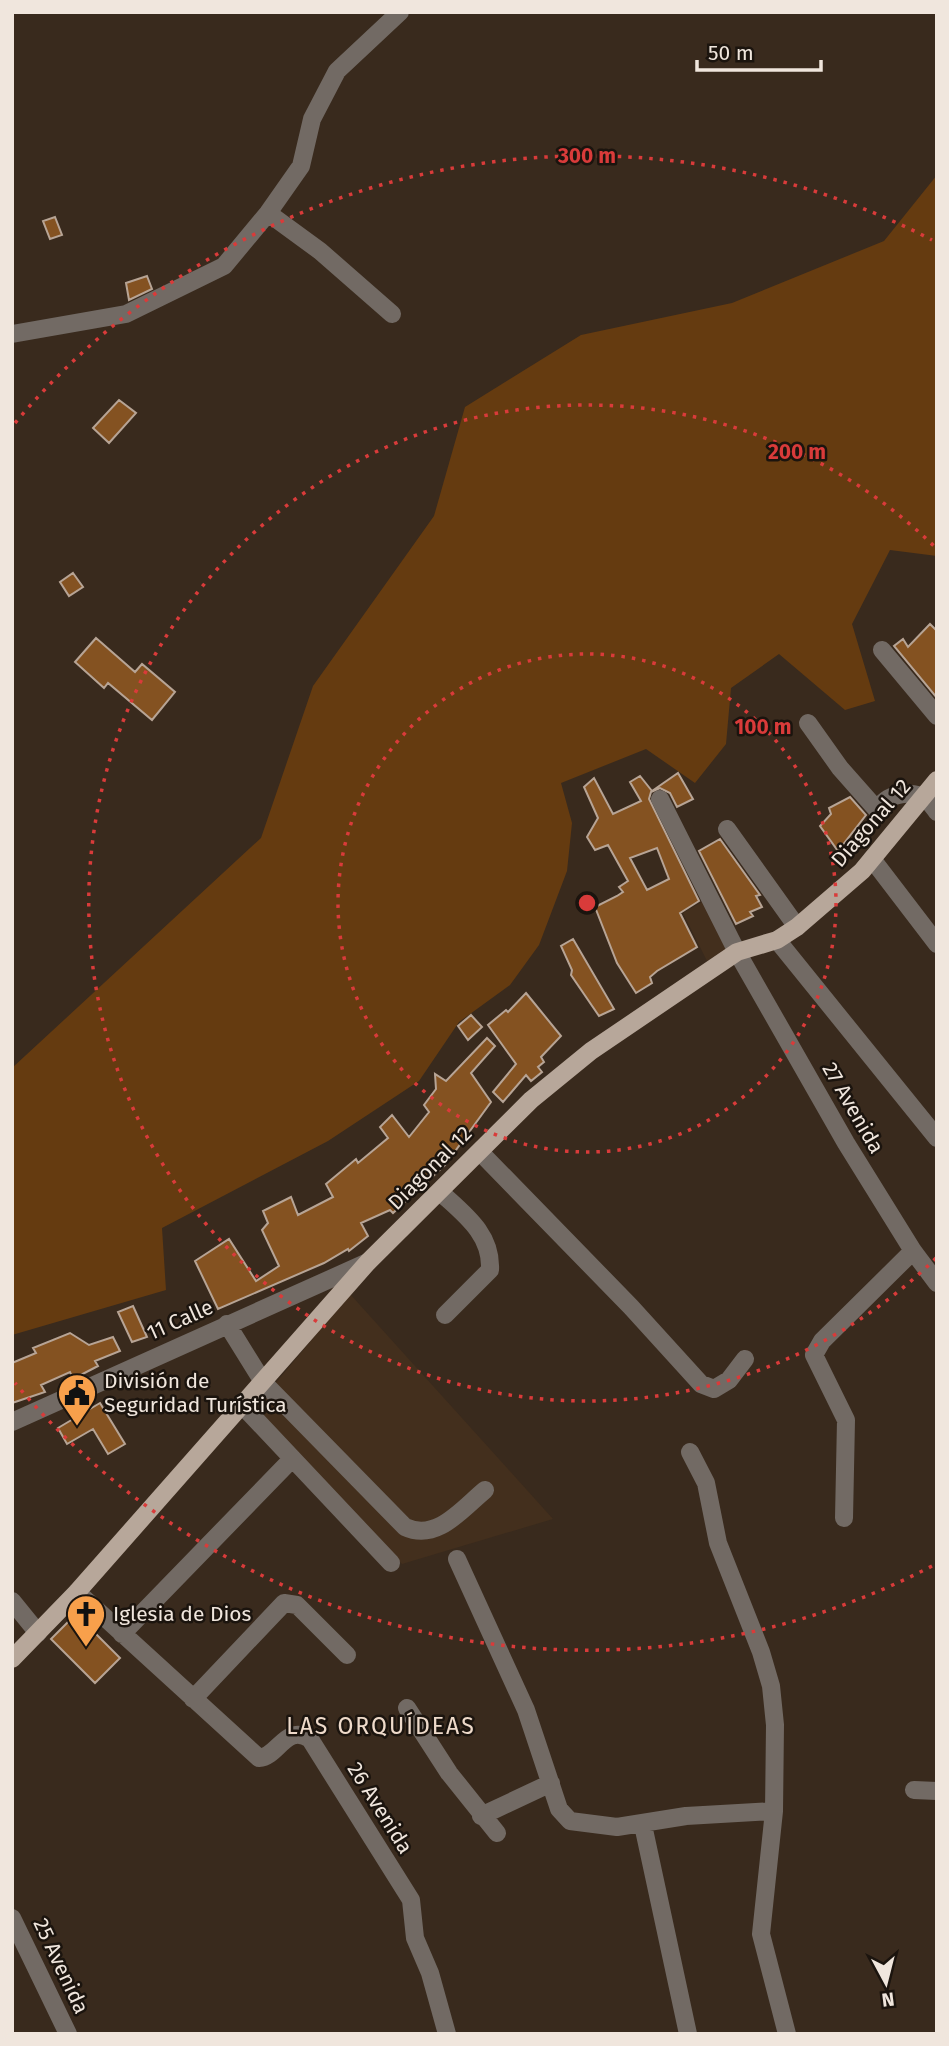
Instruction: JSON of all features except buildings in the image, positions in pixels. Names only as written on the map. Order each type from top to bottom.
[{"type":"main road","name":"Diagonal 12","points":[[12,1659],[77,1592],[368,1262],[560,1074],[737,952],[777,940],[797,927],[872,859],[925,798],[937,780]]},
{"type":"street","points":[[12,334],[126,314],[224,266],[268,213],[301,166],[312,119],[337,71],[400,12]]},
{"type":"street","points":[[268,213],[320,251],[392,314]]},
{"type":"street","points":[[882,650],[937,716]]},
{"type":"street","points":[[808,723],[840,768],[895,830]]},
{"type":"street","points":[[878,811],[879,806],[899,794],[925,798],[937,812]]},
{"type":"street","name":"27 Avenida","points":[[660,799],[737,952],[846,1143],[913,1251],[937,1283]]},
{"type":"street","points":[[727,829],[797,927]]},
{"type":"street","points":[[872,859],[937,944]]},
{"type":"street","points":[[777,940],[937,1138]]},
{"type":"street","points":[[480,1152],[701,1384],[714,1389],[729,1380],[745,1359]]},
{"type":"street","points":[[440,1192],[479,1231],[491,1250],[490,1270],[445,1315]]},
{"type":"street","points":[[844,1518],[846,1420],[814,1355],[822,1341],[913,1251]]},
{"type":"street","name":"11 Calle","points":[[12,1422],[368,1262]]},
{"type":"street","points":[[227,1324],[263,1382],[405,1527],[414,1531],[434,1530],[485,1490]]},
{"type":"street","points":[[242,1405],[391,1563]]},
{"type":"street","points":[[690,1452],[706,1483],[718,1543],[761,1652],[771,1686],[775,1725],[774,1811],[761,1934],[787,2034]]},
{"type":"street","points":[[122,1634],[292,1458]]},
{"type":"street","points":[[457,1559],[509,1668],[559,1809],[570,1821],[596,1826],[643,1825],[686,1816],[774,1811]]},
{"type":"street","name":"26 Avenida","points":[[77,1592],[259,1758],[265,1757],[294,1735],[306,1737],[313,1744],[411,1900],[415,1914],[415,1938],[430,1973],[447,2034]]},
{"type":"street","points":[[12,1601],[38,1633]]},
{"type":"street","points":[[193,1699],[284,1603],[297,1605],[346,1655]]},
{"type":"street","points":[[407,1708],[481,1816],[497,1833]]},
{"type":"street","points":[[481,1816],[551,1783]]},
{"type":"street","points":[[914,1790],[937,1791]]},
{"type":"street","points":[[643,1825],[688,2034]]},
{"type":"street","name":"25 Avenida","points":[[12,1918],[68,2034]]},
{"type":"shaded area","points":[[937,175],[937,556],[890,550],[852,624],[875,701],[845,710],[779,654],[731,688],[726,744],[695,783],[646,749],[561,783],[572,823],[567,871],[539,945],[510,985],[459,1022],[419,1081],[328,1141],[162,1228],[166,1290],[12,1335],[12,1068],[261,838],[313,686],[434,516],[465,407],[581,335],[732,303],[884,241]]},
{"type":"shaded area","points":[[702,902],[726,949],[707,961],[683,913]]},
{"type":"shaded area","points":[[350,1294],[553,1519],[402,1564],[254,1409]]},
{"type":"place","name":"División de Seguridad Turística","points":[[77,1427]]},
{"type":"place","name":"Iglesia de Dios","points":[[86,1648]]},
{"type":"district","name":"LAS ORQUÍDEAS","points":[[381,1726]]}]
